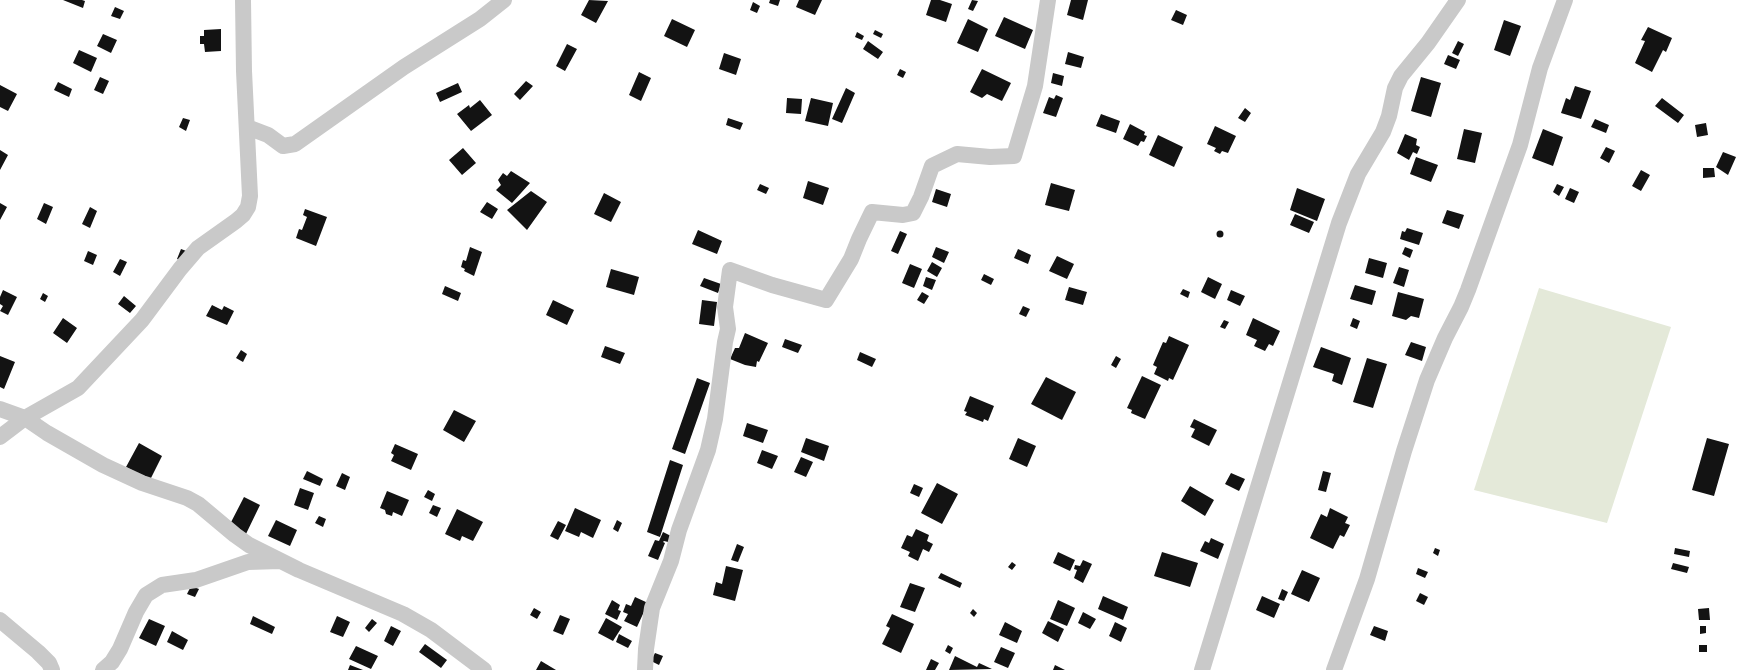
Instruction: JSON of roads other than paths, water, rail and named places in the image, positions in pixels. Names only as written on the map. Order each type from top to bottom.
[{"type":"street","points":[[0,437],[26,418],[78,388],[142,320],[180,269],[198,248],[243,215],[248,207],[250,196],[244,0]]},
{"type":"street","points":[[247,127],[268,135],[283,146],[295,144],[404,67],[480,19],[504,0]]},
{"type":"street","points":[[645,670],[646,649],[652,608],[671,561],[679,530],[708,450],[715,419],[728,329],[725,307],[730,270],[772,285],[826,300],[851,259],[872,212],[903,216],[913,213],[921,197],[932,166],[957,154],[990,157],[1014,156],[1022,136],[1035,86],[1048,0]]},
{"type":"street","points":[[1202,670],[1336,231],[1355,181],[1374,144],[1383,132],[1389,116],[1395,88],[1401,76],[1458,0]]},
{"type":"street","points":[[1334,670],[1367,578],[1404,451],[1427,380],[1468,290],[1520,145],[1540,68],[1565,0]]},
{"type":"street","points":[[0,409],[26,418],[47,433],[103,465],[142,483],[187,498],[198,504],[249,545],[281,561],[403,614],[431,630],[484,670]]},
{"type":"street","points":[[103,670],[112,662],[120,649],[136,612],[146,595],[162,585],[196,580],[248,562],[281,561]]},
{"type":"street","points":[[0,620],[38,652],[49,663],[52,670]]}]
